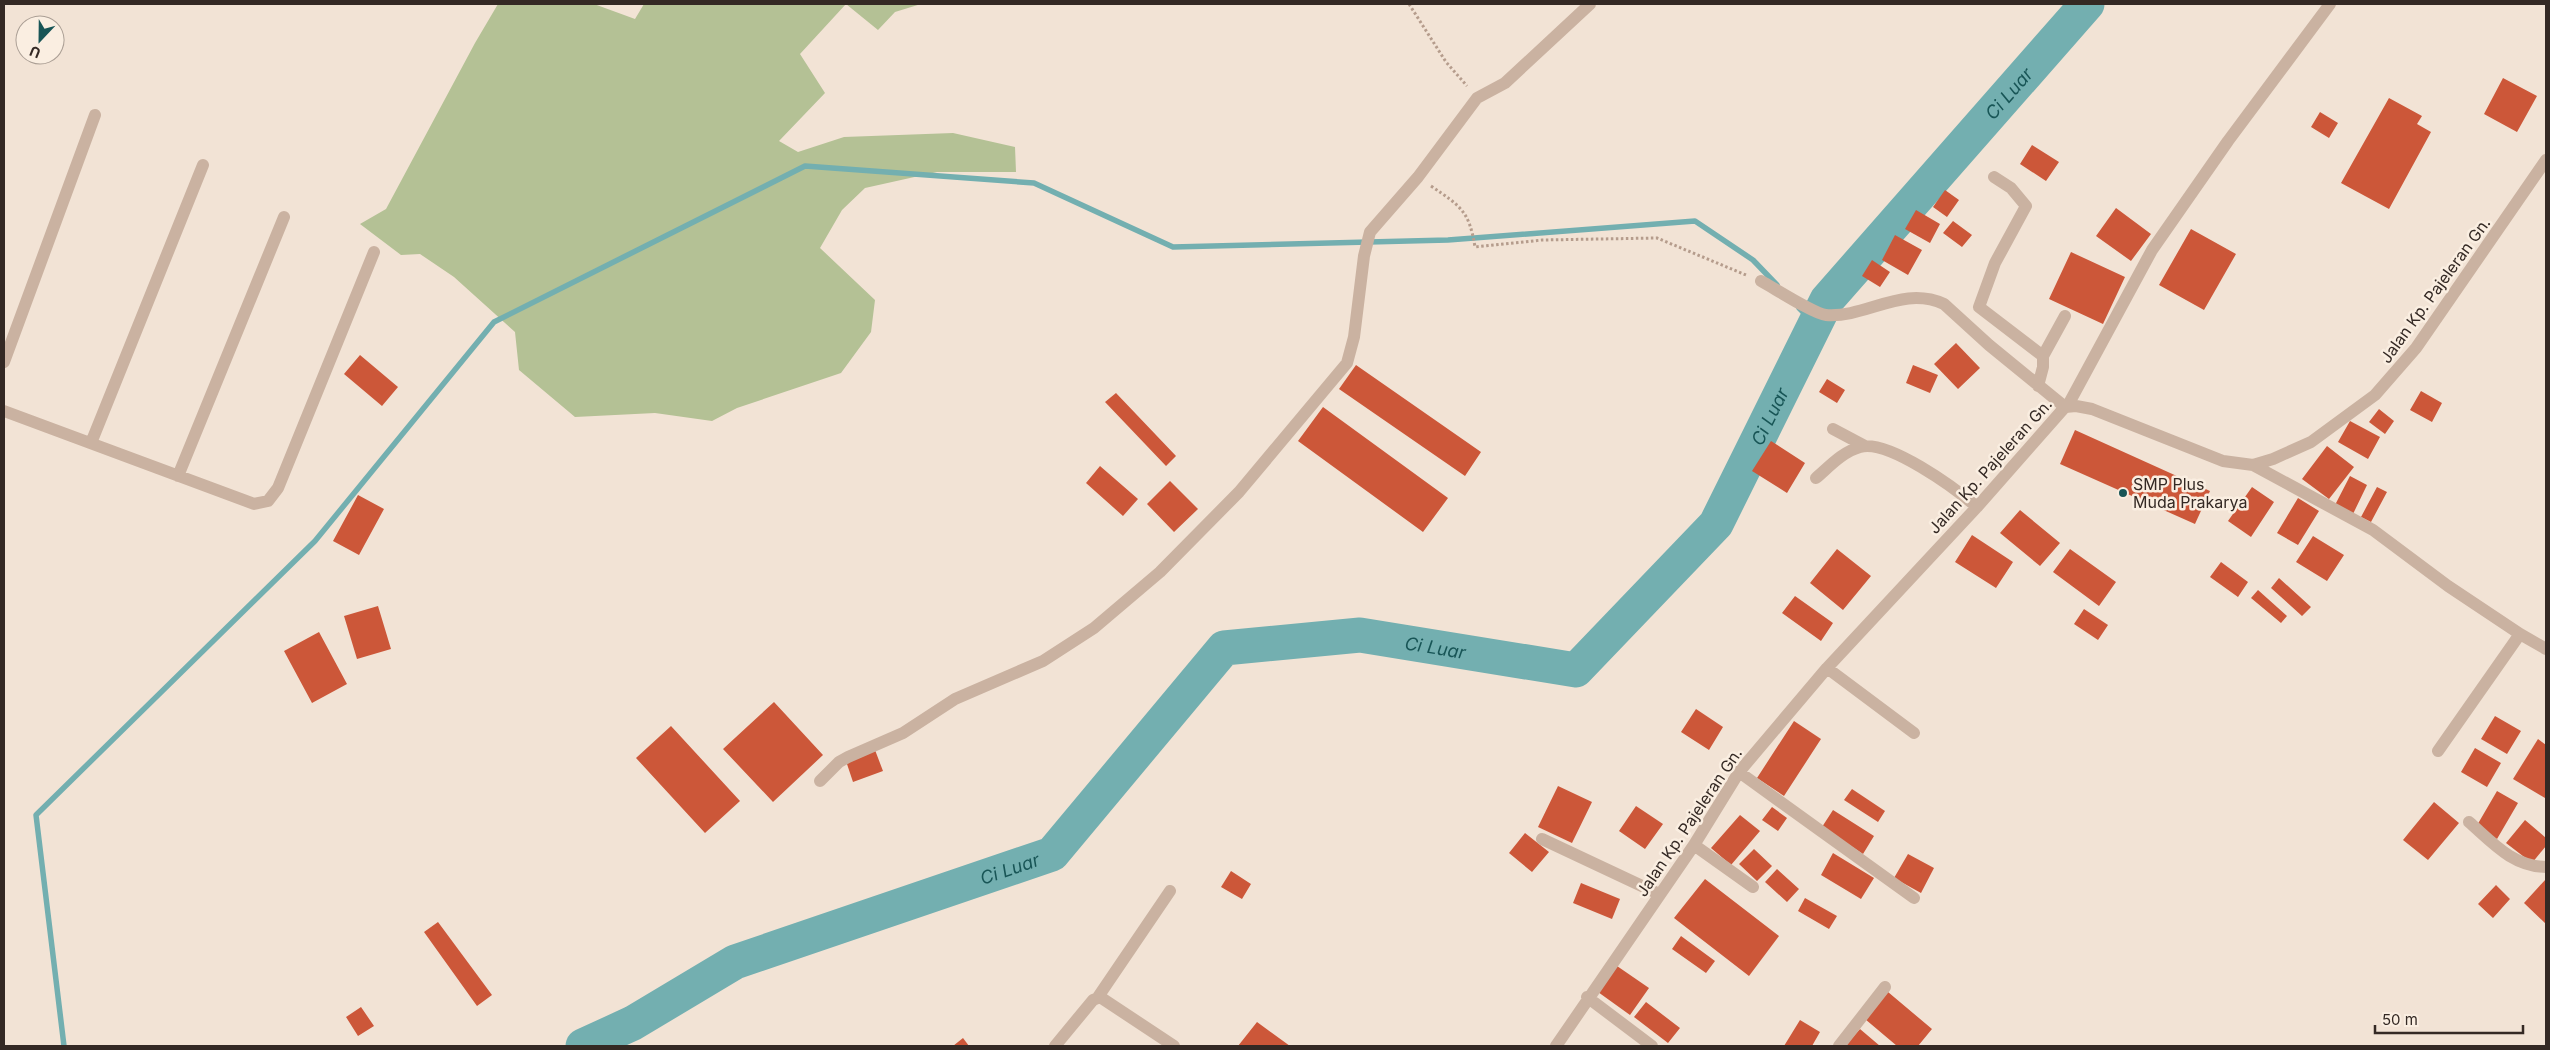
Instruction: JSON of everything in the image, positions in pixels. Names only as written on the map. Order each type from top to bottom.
[{"type":"street","points":[[820,781],[839,762],[848,757],[903,733],[955,700],[1043,660],[1094,628],[1160,572],[1239,492],[1348,363],[1354,337],[1364,256],[1370,232],[1418,178],[1477,98],[1505,83],[1590,4]]},
{"type":"street","points":[[1761,281],[1825,315],[1844,313],[1919,296],[1935,300],[1944,304],[2038,386],[2066,407],[2152,250],[2228,141],[2330,4]]},
{"type":"street","points":[[4,362],[95,115]]},
{"type":"street","name":"Jalan Kp. Pajeleran Gn.","points":[[1556,1046],[1587,998],[1694,845],[1739,772],[1827,668],[1977,507],[2066,407],[2076,406],[2092,409],[2223,461],[2253,465],[2273,459],[2311,442],[2376,395],[2422,340],[2546,160]]},
{"type":"street","points":[[91,443],[203,165]]},
{"type":"street","points":[[1994,177],[2011,188],[2026,206],[1996,263],[1979,308],[2043,356]]},
{"type":"street","points":[[178,476],[284,217]]},
{"type":"street","points":[[4,411],[254,504],[268,501],[278,488],[374,252]]},
{"type":"street","points":[[2038,386],[2043,367],[2043,356],[2065,316]]},
{"type":"street","points":[[1833,429],[1865,446]]},
{"type":"street","points":[[1816,478],[1844,454],[1865,446],[1872,446],[1906,459],[1948,484],[1977,507]]},
{"type":"street","points":[[2253,465],[2373,530],[2520,634],[2546,649]]},
{"type":"street","points":[[2438,750],[2520,634]]},
{"type":"street","points":[[1827,668],[1914,733]]},
{"type":"street","points":[[1739,772],[1914,898]]},
{"type":"street","points":[[2469,822],[2513,860],[2533,866],[2546,867]]},
{"type":"street","points":[[1542,839],[1659,894]]},
{"type":"street","points":[[1694,845],[1752,887]]},
{"type":"street","points":[[1055,1046],[1086,1008],[1098,997],[1170,892]]},
{"type":"street","points":[[1839,1046],[1884,987]]},
{"type":"street","points":[[1098,997],[1105,999],[1174,1046]]},
{"type":"street","points":[[1587,998],[1652,1046]]},
{"type":"path","points":[[1409,4],[1446,62],[1477,98]]},
{"type":"path","points":[[1418,178],[1461,207],[1472,226],[1475,247],[1542,240],[1657,238],[1761,281]]},
{"type":"green space","points":[[498,4],[594,4],[635,19],[644,4],[846,4],[800,54],[825,93],[779,141],[798,152],[844,137],[953,133],[1015,147],[1016,172],[937,172],[865,188],[842,210],[820,248],[875,300],[871,332],[841,373],[737,408],[712,421],[655,413],[575,417],[519,370],[515,332],[454,277],[420,254],[401,255],[360,224],[386,209]]},
{"type":"green space","points":[[846,4],[921,4],[895,12],[878,30]]},
{"type":"building","points":[[2503,78],[2537,96],[2517,132],[2484,114]]},
{"type":"building","points":[[2389,98],[2422,116],[2417,124],[2431,132],[2389,209],[2341,183]]},
{"type":"building","points":[[2320,112],[2338,123],[2329,138],[2311,127]]},
{"type":"building","points":[[2032,145],[2059,162],[2046,181],[2020,164]]},
{"type":"building","points":[[1945,190],[1959,200],[1947,217],[1933,207]]},
{"type":"building","points":[[2116,208],[2151,234],[2131,261],[2096,236]]},
{"type":"building","points":[[1916,210],[1940,224],[1930,243],[1905,229]]},
{"type":"building","points":[[1953,221],[1972,235],[1962,247],[1943,233]]},
{"type":"building","points":[[2191,229],[2236,254],[2204,310],[2159,285]]},
{"type":"building","points":[[1895,235],[1922,250],[1908,275],[1882,260]]},
{"type":"building","points":[[2071,252],[2125,277],[2103,324],[2049,299]]},
{"type":"building","points":[[1872,260],[1890,272],[1880,287],[1862,276]]},
{"type":"building","points":[[1956,343],[1980,368],[1958,389],[1934,364]]},
{"type":"building","points":[[360,355],[398,387],[382,406],[344,374]]},
{"type":"building","points":[[1356,365],[1481,452],[1465,476],[1339,389]]},
{"type":"building","points":[[1913,365],[1938,375],[1930,393],[1906,383]]},
{"type":"building","points":[[1827,379],[1845,390],[1837,403],[1819,392]]},
{"type":"building","points":[[2421,391],[2442,403],[2432,422],[2410,410]]},
{"type":"building","points":[[1116,393],[1176,456],[1166,466],[1105,402]]},
{"type":"building","points":[[1323,407],[1448,498],[1423,532],[1298,441]]},
{"type":"building","points":[[2379,409],[2394,421],[2385,434],[2369,422]]},
{"type":"building","points":[[2350,421],[2380,437],[2368,459],[2338,442]]},
{"type":"building","points":[[2075,430],[2210,491],[2195,524],[2060,464]]},
{"type":"building","points":[[1771,441],[1805,463],[1787,493],[1752,471]]},
{"type":"building","points":[[2327,446],[2354,467],[2329,499],[2302,479]]},
{"type":"building","points":[[1100,466],[1138,499],[1123,516],[1086,483]]},
{"type":"building","points":[[2350,476],[2367,485],[2353,514],[2335,505]]},
{"type":"building","points":[[1170,481],[1198,509],[1174,532],[1147,504]]},
{"type":"building","points":[[2252,487],[2274,502],[2251,537],[2228,521]]},
{"type":"building","points":[[2377,487],[2387,492],[2371,522],[2361,517]]},
{"type":"building","points":[[358,495],[384,509],[359,555],[333,541]]},
{"type":"building","points":[[2298,498],[2319,511],[2298,545],[2277,533]]},
{"type":"building","points":[[2020,510],[2060,543],[2040,566],[2000,533]]},
{"type":"building","points":[[1972,535],[2013,562],[1996,588],[1955,562]]},
{"type":"building","points":[[2313,536],[2344,555],[2327,581],[2296,562]]},
{"type":"building","points":[[1837,549],[1871,576],[1843,610],[1810,583]]},
{"type":"building","points":[[2070,549],[2116,582],[2099,606],[2053,572]]},
{"type":"building","points":[[2221,562],[2248,582],[2238,597],[2210,577]]},
{"type":"building","points":[[2279,578],[2311,607],[2302,616],[2271,588]]},
{"type":"building","points":[[2258,590],[2287,616],[2281,623],[2251,598]]},
{"type":"building","points":[[1795,596],[1833,623],[1821,641],[1782,613]]},
{"type":"building","points":[[378,606],[391,649],[357,659],[344,616]]},
{"type":"building","points":[[2084,609],[2108,625],[2098,640],[2074,624]]},
{"type":"building","points":[[319,632],[347,684],[312,703],[284,651]]},
{"type":"building","points":[[774,702],[823,755],[773,802],[723,749]]},
{"type":"building","points":[[1696,709],[1723,727],[1709,750],[1681,732]]},
{"type":"building","points":[[2495,716],[2521,731],[2507,754],[2481,739]]},
{"type":"building","points":[[1794,721],[1821,739],[1784,796],[1757,778]]},
{"type":"building","points":[[671,726],[740,801],[705,833],[636,758]]},
{"type":"building","points":[[2538,739],[2546,745],[2545,798],[2513,779]]},
{"type":"building","points":[[2475,748],[2501,763],[2487,787],[2461,772]]},
{"type":"building","points":[[875,750],[883,771],[853,782],[846,761]]},
{"type":"building","points":[[1558,786],[1592,802],[1572,843],[1538,827]]},
{"type":"building","points":[[1852,789],[1885,811],[1878,822],[1844,800]]},
{"type":"building","points":[[2497,791],[2518,803],[2497,839],[2476,827]]},
{"type":"building","points":[[2434,802],[2459,823],[2428,860],[2403,840]]},
{"type":"building","points":[[1636,806],[1663,824],[1645,849],[1619,831]]},
{"type":"building","points":[[1772,807],[1787,818],[1778,831],[1762,820]]},
{"type":"building","points":[[1833,810],[1874,836],[1863,854],[1822,827]]},
{"type":"building","points":[[1740,815],[1760,831],[1731,865],[1711,848]]},
{"type":"building","points":[[2525,820],[2546,838],[2546,846],[2532,863],[2506,843]]},
{"type":"building","points":[[1525,833],[1549,852],[1532,872],[1509,853]]},
{"type":"building","points":[[1754,849],[1772,866],[1757,881],[1739,864]]},
{"type":"building","points":[[1833,853],[1874,878],[1861,899],[1821,875]]},
{"type":"building","points":[[1908,854],[1934,868],[1921,893],[1894,878]]},
{"type":"building","points":[[1777,869],[1799,889],[1787,902],[1765,882]]},
{"type":"building","points":[[1231,871],[1251,884],[1242,899],[1221,887]]},
{"type":"building","points":[[1705,879],[1779,936],[1749,976],[1674,918]]},
{"type":"building","points":[[2546,879],[2546,924],[2524,903]]},
{"type":"building","points":[[1581,883],[1620,899],[1612,919],[1573,903]]},
{"type":"building","points":[[2496,885],[2510,899],[2493,918],[2478,904]]},
{"type":"building","points":[[1805,898],[1837,916],[1829,929],[1798,911]]},
{"type":"building","points":[[438,922],[492,995],[477,1006],[424,932]]},
{"type":"building","points":[[1681,936],[1715,961],[1706,973],[1672,949]]},
{"type":"building","points":[[1617,966],[1649,988],[1630,1015],[1598,992]]},
{"type":"building","points":[[1888,992],[1932,1029],[1918,1046],[1897,1046],[1865,1019]]},
{"type":"building","points":[[1646,1002],[1680,1028],[1668,1043],[1634,1017]]},
{"type":"building","points":[[361,1007],[374,1026],[358,1036],[346,1017]]},
{"type":"building","points":[[1800,1020],[1820,1032],[1812,1046],[1784,1046]]},
{"type":"building","points":[[1257,1022],[1290,1046],[1238,1046]]},
{"type":"building","points":[[1860,1029],[1880,1046],[1845,1046]]},
{"type":"building","points":[[963,1038],[969,1046],[953,1046]]},
{"type":"waterway","name":"Ci Luar","points":[[583,1046],[633,1023],[735,962],[1052,854],[1224,648],[1360,635],[1576,670],[1716,524],[1827,300],[2087,4]]},
{"type":"waterway","points":[[64,1046],[36,815],[315,541],[494,322],[805,166],[1034,183],[1173,247],[1448,240],[1695,221],[1753,260],[1777,285]]},
{"type":"waterway","points":[[1799,308],[1815,324]]},
{"type":"place","name":"SMP Plus Muda Prakarya","points":[[2123,493]]}]
